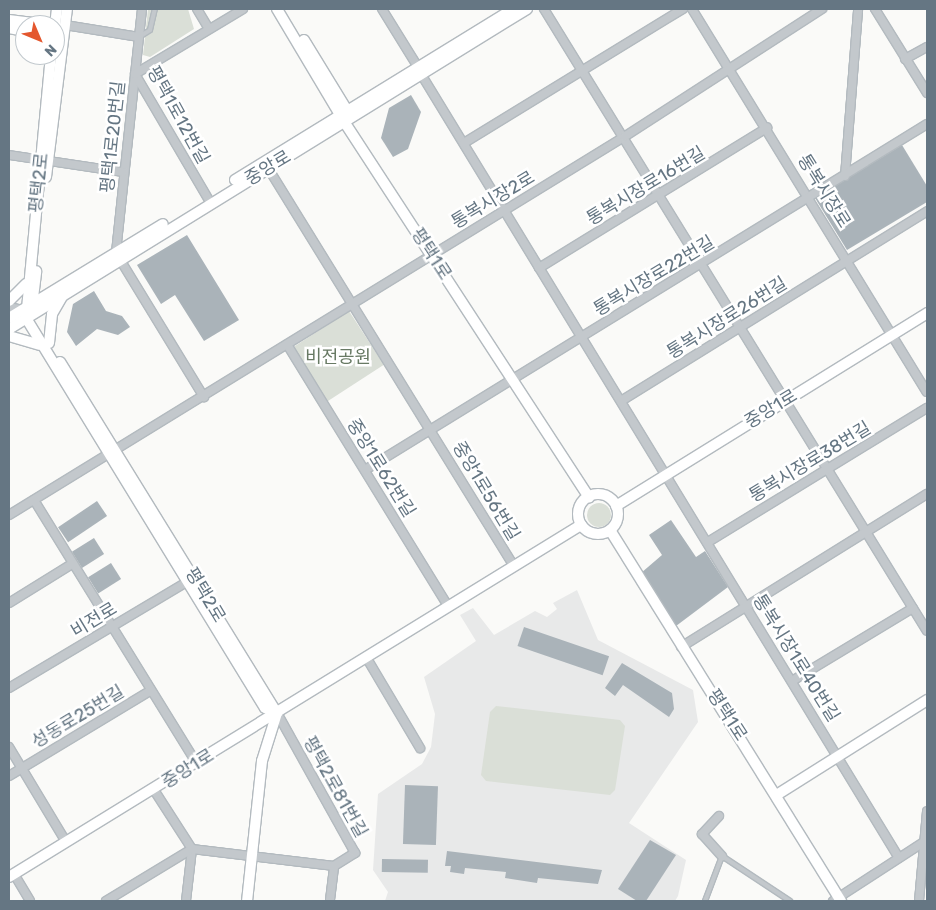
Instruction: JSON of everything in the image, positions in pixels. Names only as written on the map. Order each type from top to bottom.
[{"type":"street","name":"평택1로12번길","points":[[142,9],[135,74],[209,200]]},
{"type":"street","points":[[197,9],[209,29]]},
{"type":"street","name":"평택1로20번길","points":[[118,256],[123,172],[135,74],[243,9]]},
{"type":"street","name":"평택1로","points":[[277,9],[431,255],[589,497]]},
{"type":"street","points":[[284,9],[346,117]]},
{"type":"street","name":"통복시장1로40번길","points":[[382,9],[581,338],[838,754],[899,858]]},
{"type":"street","name":"중앙로","points":[[209,200],[268,168],[514,9]]},
{"type":"street","name":"중앙로","points":[[420,70],[527,9]]},
{"type":"street","points":[[544,9],[927,631]]},
{"type":"street","points":[[464,143],[683,9]]},
{"type":"street","name":"통복시장로","points":[[692,9],[849,260],[927,392]]},
{"type":"street","name":"통복시장2로","points":[[9,515],[114,454],[352,304],[624,137],[822,9]]},
{"type":"street","points":[[844,176],[858,9]]},
{"type":"street","points":[[875,9],[927,93]]},
{"type":"street","points":[[65,30],[139,37]]},
{"type":"street","points":[[905,60],[927,47]]},
{"type":"street","name":"평택2로","points":[[50,65],[45,160],[27,283],[28,312],[46,345],[190,579],[277,713]]},
{"type":"street","points":[[9,307],[28,312],[55,65]]},
{"type":"street","name":"중앙로","points":[[9,329],[28,312],[346,117]]},
{"type":"street","name":"통복시장로22번길","points":[[513,382],[927,124]]},
{"type":"street","name":"통복시장로16번길","points":[[539,268],[660,196],[768,128]]},
{"type":"street","points":[[9,155],[123,172]]},
{"type":"street","points":[[268,168],[352,304]]},
{"type":"street","name":"통복시장로26번길","points":[[621,401],[927,212]]},
{"type":"street","points":[[118,256],[204,397]]},
{"type":"street","name":"중앙로","points":[[9,318],[28,312],[65,292],[118,256]]},
{"type":"street","points":[[9,301],[27,283]]},
{"type":"street","points":[[9,336],[46,345],[52,314],[65,292]]},
{"type":"street","name":"중앙1로56번길","points":[[352,304],[433,431],[514,566]]},
{"type":"street","name":"중앙1로","points":[[616,506],[927,313]]},
{"type":"street","name":"중앙1로62번길","points":[[288,346],[448,606]]},
{"type":"street","name":"중앙1로56번길","points":[[433,431],[513,382]]},
{"type":"street","name":"통복시장로38번길","points":[[708,542],[927,408]]},
{"type":"street","points":[[365,470],[433,431]]},
{"type":"street","points":[[681,647],[927,494]]},
{"type":"street","points":[[604,495],[616,506],[617,521],[610,530],[595,534],[582,525],[579,509],[589,497],[604,495]]},
{"type":"street","name":"성동로25번길","points":[[34,500],[150,691],[197,764]]},
{"type":"street","name":"중앙1로","points":[[12,875],[197,764],[448,606],[582,525]]},
{"type":"street","name":"평택1로","points":[[610,530],[681,647],[778,794],[838,900]]},
{"type":"street","points":[[9,603],[72,564]]},
{"type":"street","name":"비전로","points":[[9,688],[190,579]]},
{"type":"street","points":[[792,681],[912,608]]},
{"type":"street","points":[[366,657],[420,748]]},
{"type":"street","name":"성동로25번길","points":[[9,776],[150,691]]},
{"type":"street","points":[[778,794],[838,754],[927,700]]},
{"type":"street","points":[[247,901],[262,761],[277,713]]},
{"type":"street","name":"평택2로81번길","points":[[277,713],[355,854],[334,866]]},
{"type":"street","points":[[9,747],[66,842]]},
{"type":"street","points":[[154,790],[192,849],[186,901]]},
{"type":"street","points":[[919,901],[927,811]]},
{"type":"street","points":[[719,816],[702,834],[722,856]]},
{"type":"street","points":[[838,900],[924,842]]},
{"type":"street","points":[[106,901],[192,849],[334,866],[330,900]]},
{"type":"street","points":[[12,875],[30,901]]},
{"type":"lane","points":[[139,37],[150,30],[155,9]]},
{"type":"lane","points":[[705,901],[722,856],[790,901]]},
{"type":"shaded area","points":[[577,590],[598,640],[693,690],[698,722],[629,823],[686,860],[678,896],[675,901],[385,901],[388,892],[373,870],[378,794],[422,764],[431,747],[435,714],[424,677],[476,641],[460,615],[473,608],[494,635],[535,611],[547,617],[557,609],[553,603]]},
{"type":"green space","points":[[148,9],[188,9],[194,29],[150,57],[143,55]]},
{"type":"green space","name":"비전공원","points":[[349,311],[384,365],[327,402],[292,348]]},
{"type":"green space","points":[[599,503],[607,507],[611,515],[607,523],[599,527],[591,523],[587,515],[591,507]]},
{"type":"green space","points":[[496,706],[620,720],[625,726],[615,790],[610,795],[486,781],[481,775],[490,712]]},
{"type":"building","points":[[411,95],[421,112],[408,149],[393,157],[381,138],[389,108]]},
{"type":"building","points":[[902,145],[927,186],[927,202],[847,250],[815,198]]},
{"type":"building","points":[[187,235],[239,320],[204,341],[175,295],[161,304],[137,265]]},
{"type":"building","points":[[94,291],[106,311],[122,316],[130,327],[118,335],[97,329],[76,346],[67,332],[73,304]]},
{"type":"building","points":[[97,501],[107,516],[68,542],[58,527]]},
{"type":"building","points":[[671,520],[696,557],[705,551],[728,587],[676,626],[641,573],[662,555],[649,535]]},
{"type":"building","points":[[94,538],[104,554],[82,568],[72,552]]},
{"type":"building","points":[[111,563],[121,579],[98,593],[88,577]]},
{"type":"building","points":[[524,627],[609,656],[603,675],[517,646]]},
{"type":"building","points":[[622,663],[672,693],[674,709],[669,717],[623,685],[615,696],[605,688]]},
{"type":"building","points":[[405,785],[438,786],[436,845],[403,844]]},
{"type":"building","points":[[650,840],[676,855],[646,901],[637,901],[618,889]]},
{"type":"building","points":[[447,851],[602,870],[598,884],[538,878],[537,883],[505,878],[506,872],[465,868],[464,874],[450,872],[451,866],[445,866]]},
{"type":"building","points":[[382,859],[428,860],[428,873],[382,872]]}]
